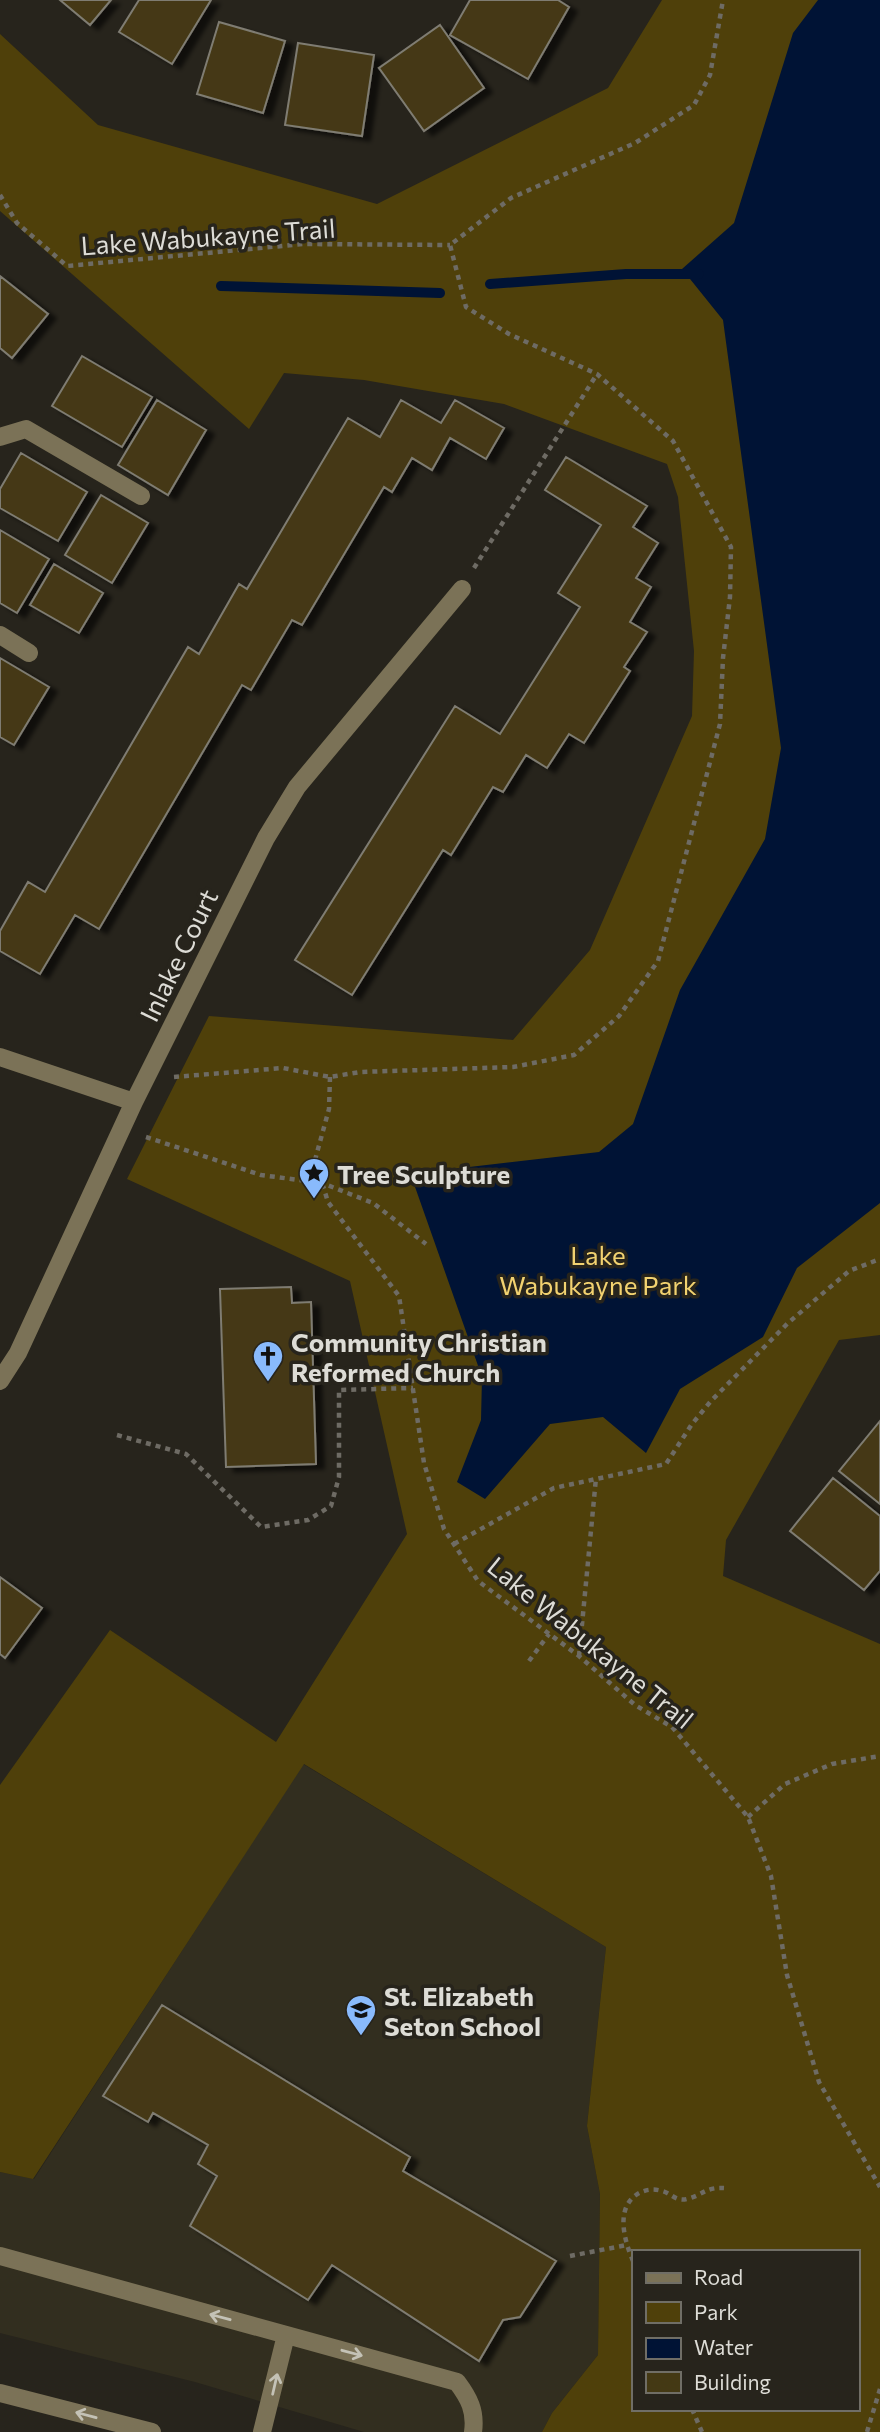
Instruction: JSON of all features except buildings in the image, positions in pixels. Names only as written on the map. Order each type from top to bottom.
[{"type":"street","points":[[0,437],[26,429],[141,496]]},
{"type":"street","name":"Inlake Court","points":[[0,1381],[18,1353],[134,1102],[266,838],[297,787],[462,589]]},
{"type":"street","points":[[0,635],[29,653]]},
{"type":"street","points":[[0,1057],[134,1102]]},
{"type":"street","points":[[0,2256],[457,2382],[470,2400],[475,2420],[473,2432]]},
{"type":"street","points":[[262,2432],[286,2335]]},
{"type":"street","points":[[0,2393],[152,2432]]},
{"type":"path","points":[[145,1080],[283,1068],[330,1077],[360,1072],[513,1067],[574,1055],[619,1016],[658,961],[720,724],[731,547],[673,441],[597,374],[509,334],[466,307],[450,245],[511,198],[635,143],[694,105],[710,75],[723,0]]},
{"type":"path","name":"Lake Wabukayne Trail","points":[[0,195],[16,223],[67,265],[303,244],[450,245]]},
{"type":"path","points":[[462,589],[597,374]]},
{"type":"path","name":"Lake Wabukayne Trail","points":[[330,1077],[329,1109],[316,1160],[328,1202],[399,1296],[424,1463],[444,1529],[478,1581],[579,1656],[635,1705],[672,1727],[748,1817],[771,1876],[787,1975],[819,2082],[880,2187]]},
{"type":"path","points":[[122,1129],[261,1175],[322,1183],[373,1203],[426,1244]]},
{"type":"path","name":"Lake Wabukayne Trail","points":[[454,1545],[554,1488],[666,1464],[710,1401],[788,1323],[849,1271],[880,1259]]},
{"type":"path","points":[[117,1435],[186,1454],[261,1527],[308,1520],[331,1506],[339,1477],[338,1390],[413,1388]]},
{"type":"path","points":[[579,1656],[596,1478]]},
{"type":"path","points":[[529,1661],[549,1634]]},
{"type":"path","points":[[748,1817],[785,1784],[832,1764],[880,1756]]},
{"type":"path","points":[[632,2258],[627,2245],[623,2216],[629,2200],[643,2190],[662,2191],[677,2199],[687,2199],[713,2187],[723,2189]]},
{"type":"path","points":[[570,2256],[627,2245]]},
{"type":"path","points":[[867,2432],[880,2389]]},
{"type":"path","points":[[693,2411],[702,2432]]},
{"type":"shaded area","name":"St. Elizabeth Seton School","points":[[303,1764],[606,1947],[587,2126],[600,2194],[598,2355],[552,2413],[542,2432],[364,2432],[195,2382],[0,2333],[0,2172],[34,2179]]},
{"type":"green space","name":"Lake Wabukayne Park","points":[[662,0],[880,0],[880,1335],[839,1340],[726,1540],[723,1576],[880,1644],[880,2432],[542,2432],[552,2413],[598,2355],[600,2194],[587,2126],[606,1947],[304,1764],[33,2179],[0,2172],[0,1785],[110,1630],[276,1742],[407,1534],[350,1281],[127,1179],[209,1016],[513,1040],[590,950],[692,716],[694,651],[678,497],[667,464],[504,404],[364,380],[284,373],[249,429],[0,211],[0,34],[98,125],[377,204],[608,88]]},
{"type":"water","points":[[818,0],[880,0],[880,1203],[797,1268],[763,1337],[680,1389],[646,1453],[603,1417],[550,1424],[485,1499],[457,1482],[481,1420],[482,1377],[414,1184],[418,1173],[599,1152],[633,1124],[680,990],[765,839],[781,748],[723,320],[682,269],[734,223],[793,33]]},
{"type":"waterway","points":[[490,284],[626,274],[699,274]]},
{"type":"waterway","points":[[221,286],[440,293]]},
{"type":"place","name":"Tree Sculpture","points":[[314,1200]]},
{"type":"place","name":"Community Christian Reformed Church","points":[[268,1383]]},
{"type":"place","name":"St. Elizabeth Seton School","points":[[361,2037]]}]
